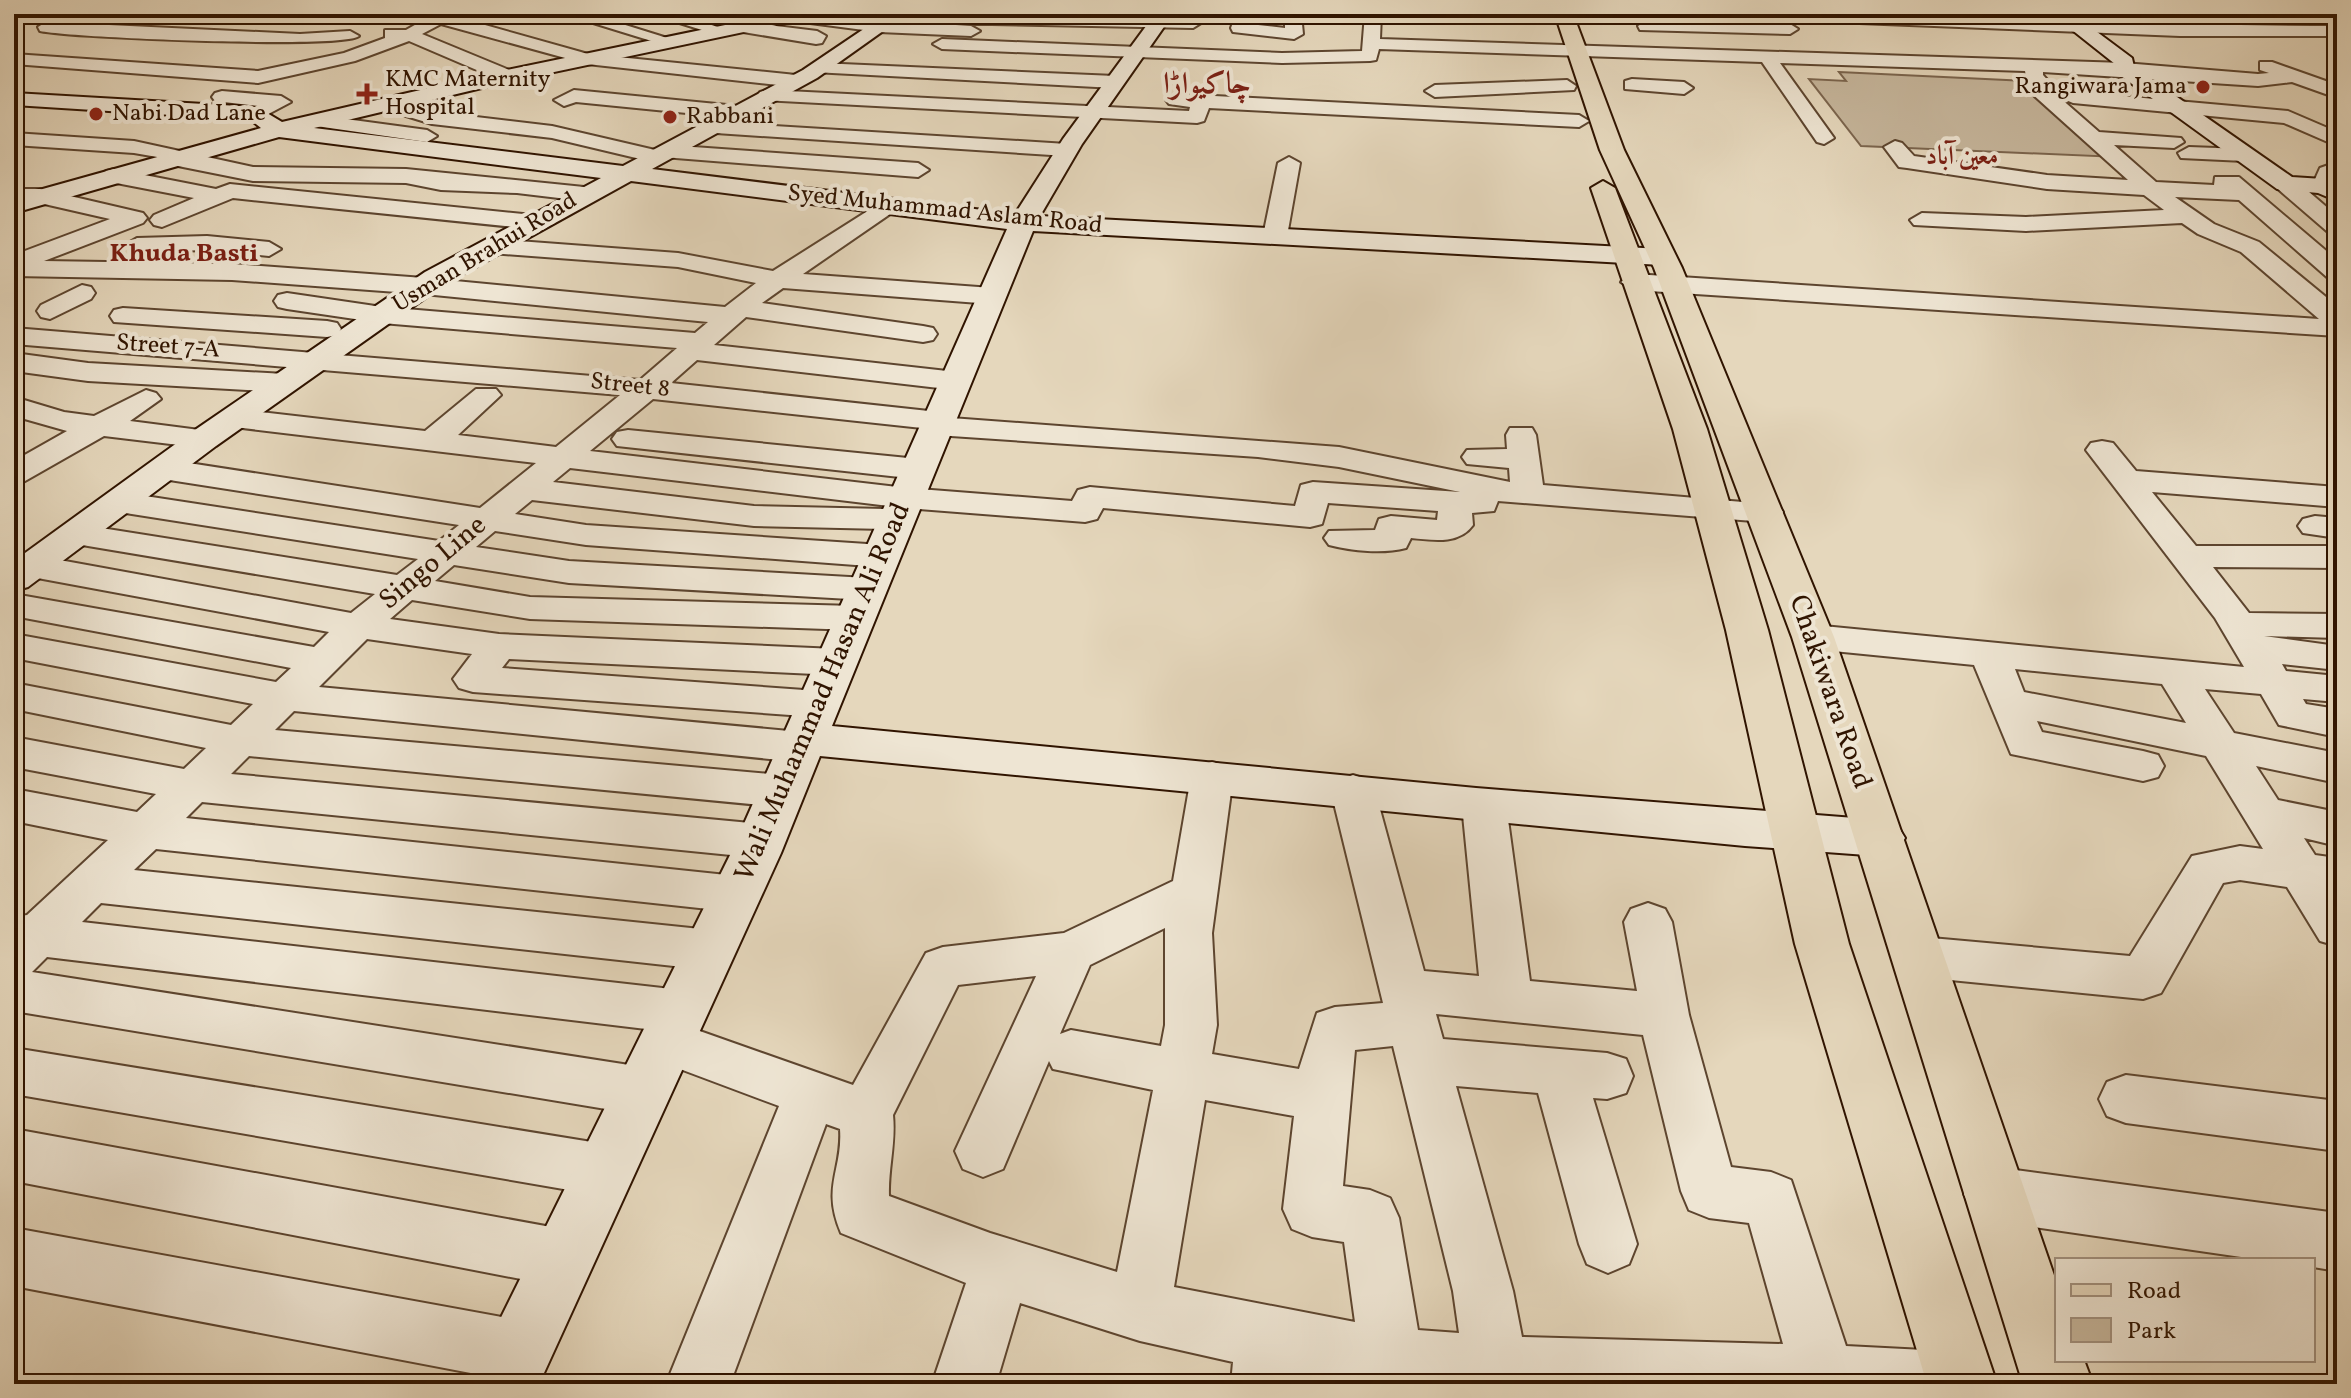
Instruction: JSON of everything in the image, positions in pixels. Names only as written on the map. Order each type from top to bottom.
[{"type":"main road","name":"Chakiwara Road","points":[[1562,68],[1649,270],[1766,512],[1813,637],[1920,957],[1993,1194],[2058,1384]]},
{"type":"main road","name":"Chakiwara Road","points":[[1562,68],[1612,150],[1649,270],[1713,508],[1822,944],[1963,1384]]},
{"type":"street","points":[[472,14],[506,20],[619,52],[789,82],[925,162]]},
{"type":"street","points":[[608,14],[694,37]]},
{"type":"street","points":[[659,14],[718,32]]},
{"type":"street","points":[[1269,17],[1244,15],[1239,28],[1294,34],[1293,14]]},
{"type":"street","points":[[428,24],[516,74],[591,83],[789,82],[1131,69],[1278,57],[1370,56],[1373,14]]},
{"type":"street","points":[[1464,14],[1562,68]]},
{"type":"street","points":[[1762,14],[1895,31],[2022,28],[2069,20],[2183,31],[2337,31]]},
{"type":"street","points":[[2318,14],[2336,16]]},
{"type":"street","points":[[19,55],[88,16],[180,23],[268,20]]},
{"type":"street","points":[[565,18],[657,44]]},
{"type":"street","points":[[565,18],[657,44],[745,26],[796,21]]},
{"type":"street","points":[[1682,35],[1717,20],[2037,40],[2022,28]]},
{"type":"street","points":[[2069,20],[2150,88],[2286,184],[2337,228]]},
{"type":"street","points":[[789,82],[796,21]]},
{"type":"street","points":[[789,82],[796,21]]},
{"type":"street","points":[[767,43],[796,21]]},
{"type":"street","points":[[50,36],[282,46],[428,24],[587,59],[789,82],[933,21],[947,33],[967,42],[1131,69],[1181,128]]},
{"type":"street","points":[[228,34],[255,24],[370,32]]},
{"type":"street","points":[[50,36],[228,34],[300,39],[428,24],[559,65],[789,82],[947,33],[1131,69],[1229,112],[1458,116],[1562,68]]},
{"type":"street","points":[[1624,26],[1682,35],[2048,64]]},
{"type":"street","points":[[2183,31],[2223,48]]},
{"type":"street","points":[[19,55],[258,77],[342,58],[370,32]]},
{"type":"street","points":[[14,205],[278,130],[516,74],[718,32]]},
{"type":"street","points":[[947,33],[1131,69],[1197,117],[1201,102]]},
{"type":"street","points":[[2288,33],[2325,49]]},
{"type":"street","points":[[1647,53],[1643,41],[1682,35],[1801,37]]},
{"type":"street","points":[[50,36],[189,51],[342,58]]},
{"type":"street","points":[[282,46],[300,39]]},
{"type":"street","points":[[1312,41],[1425,46],[1562,68]]},
{"type":"street","points":[[491,144],[526,128],[789,82],[967,42]]},
{"type":"street","points":[[1944,44],[2120,61],[2258,80],[2337,105]]},
{"type":"street","points":[[1398,45],[1404,69]]},
{"type":"street","points":[[1425,46],[1423,58],[1432,59],[1450,85]]},
{"type":"street","points":[[168,60],[189,51]]},
{"type":"street","points":[[1348,99],[1349,91],[1405,91],[1647,53],[2048,64],[2120,61]]},
{"type":"street","points":[[19,55],[302,66]]},
{"type":"street","points":[[1709,55],[1719,74]]},
{"type":"street","points":[[1335,76],[1352,56]]},
{"type":"street","points":[[1278,57],[1273,94],[1348,99],[1562,68]]},
{"type":"street","points":[[1767,57],[1824,138]]},
{"type":"street","points":[[2250,60],[2337,92]]},
{"type":"street","points":[[2048,64],[2034,77],[2043,85],[2036,87],[2187,216],[2206,229],[2250,247],[2297,287],[2334,328]]},
{"type":"street","points":[[789,82],[844,130],[1131,69]]},
{"type":"street","points":[[449,89],[481,104],[789,82],[1131,69]]},
{"type":"street","points":[[638,101],[612,111],[573,102],[574,96],[638,101],[789,82],[1131,69]]},
{"type":"street","name":"Wali Muhammad Hasan Ali Road","points":[[511,1368],[761,841],[1023,223],[1131,69]]},
{"type":"street","points":[[14,70],[241,88]]},
{"type":"street","points":[[1628,76],[1688,87]]},
{"type":"street","points":[[2258,80],[2290,77]]},
{"type":"street","points":[[482,82],[527,93]]},
{"type":"street","name":"Usman Brahui Road","points":[[23,573],[204,439],[424,286],[454,252],[495,244],[789,82]]},
{"type":"street","points":[[14,84],[281,102],[257,114],[14,99]]},
{"type":"street","points":[[2083,85],[2150,88]]},
{"type":"street","points":[[2058,89],[2073,97],[2112,105],[2287,109],[2321,125],[2337,140]]},
{"type":"street","points":[[387,104],[432,118],[526,128]]},
{"type":"street","points":[[2112,105],[2128,118],[2115,117],[2174,150]]},
{"type":"street","points":[[1403,113],[1404,135]]},
{"type":"street","points":[[257,114],[278,130]]},
{"type":"street","points":[[1458,116],[1459,138]]},
{"type":"street","points":[[2321,125],[2337,120]]},
{"type":"street","points":[[316,121],[546,154],[529,162]]},
{"type":"street","points":[[2174,150],[2154,126],[2205,128]]},
{"type":"street","name":"Syed Muhammad Aslam Road","points":[[278,130],[1023,223],[1275,236],[1649,270]]},
{"type":"street","points":[[2095,138],[2174,150],[2244,155]]},
{"type":"street","points":[[14,139],[134,147],[275,175],[406,176],[447,181],[441,183],[517,186],[584,194]]},
{"type":"street","points":[[162,220],[358,140]]},
{"type":"street","points":[[1895,147],[1907,162],[2019,187],[2069,205],[2058,193],[2118,202],[2157,193]]},
{"type":"street","points":[[259,150],[322,156],[384,157],[451,152]]},
{"type":"street","points":[[1275,236],[1289,163]]},
{"type":"street","points":[[62,169],[228,194],[533,222]]},
{"type":"street","points":[[1908,195],[1962,208],[1953,198],[2131,169],[2182,172],[2194,182],[2231,182],[2280,225],[2332,281]]},
{"type":"street","points":[[2082,175],[2157,193],[2244,194]]},
{"type":"street","points":[[306,199],[345,177]]},
{"type":"street","points":[[2286,184],[2332,183]]},
{"type":"street","points":[[1908,195],[1932,186],[2019,187]]},
{"type":"street","points":[[1908,195],[2026,224],[2187,216]]},
{"type":"street","points":[[14,196],[40,196],[135,218],[57,247],[25,290],[14,359],[240,414],[430,443],[563,459],[916,473],[1252,480],[1310,517],[1313,492],[1471,483],[1523,447],[1528,493]]},
{"type":"street","name":"Singo Line","points":[[22,943],[93,884],[358,626],[703,340],[885,207]]},
{"type":"street","points":[[127,221],[239,220],[207,243]]},
{"type":"street","points":[[2280,225],[2337,228]]},
{"type":"street","points":[[57,247],[207,243],[297,251]]},
{"type":"street","points":[[495,244],[678,260],[703,340],[916,473]]},
{"type":"street","points":[[213,272],[255,248]]},
{"type":"street","points":[[344,256],[454,252],[703,340],[916,473]]},
{"type":"street","points":[[25,290],[127,270],[244,273],[424,286],[703,340],[916,473]]},
{"type":"street","points":[[25,290],[86,293],[127,270]]},
{"type":"street","points":[[1649,270],[2334,328]]},
{"type":"street","points":[[14,474],[100,426],[122,385],[150,345],[244,273]]},
{"type":"street","points":[[2297,287],[2332,281]]},
{"type":"street","points":[[25,290],[364,327],[703,340],[923,334]]},
{"type":"street","points":[[25,290],[86,293],[199,309]]},
{"type":"street","name":"Street 7-A","points":[[14,336],[25,290],[150,345],[321,357]]},
{"type":"street","points":[[57,420],[122,385],[288,380],[486,395],[703,340],[992,296]]},
{"type":"street","name":"Street 8","points":[[321,357],[703,340]]},
{"type":"street","points":[[430,443],[486,395]]},
{"type":"street","points":[[14,406],[57,420],[204,439]]},
{"type":"street","points":[[457,420],[916,473],[1085,512],[1090,497],[1252,480],[1339,457],[1528,493],[1766,512]]},
{"type":"street","points":[[2102,450],[2254,651],[2293,715],[2337,723]]},
{"type":"street","points":[[163,469],[586,535],[916,473]]},
{"type":"street","points":[[525,489],[754,516],[916,473]]},
{"type":"street","points":[[119,502],[569,572],[916,473]]},
{"type":"street","points":[[76,534],[530,608],[916,473]]},
{"type":"street","points":[[2126,480],[2337,497]]},
{"type":"street","points":[[1341,538],[1394,541],[1391,526],[1440,531],[1456,525],[1471,483]]},
{"type":"street","points":[[2185,556],[2337,557]]},
{"type":"street","points":[[23,573],[499,646],[836,662]]},
{"type":"street","points":[[14,605],[323,661]]},
{"type":"street","points":[[1813,637],[2173,671],[2337,626]]},
{"type":"street","points":[[14,646],[287,697],[807,730]]},
{"type":"street","points":[[499,646],[473,679],[807,730],[1212,777],[1659,824],[1880,838]]},
{"type":"street","points":[[2254,651],[2337,658]]},
{"type":"street","points":[[2254,651],[2337,689]]},
{"type":"street","points":[[1989,655],[2026,744],[2143,766]]},
{"type":"street","points":[[2173,671],[2264,813],[2320,873],[2337,927]]},
{"type":"street","points":[[14,696],[241,741],[781,791]]},
{"type":"street","points":[[2009,702],[2337,768]]},
{"type":"street","points":[[14,752],[194,786],[761,841]]},
{"type":"street","points":[[1140,1310],[1191,1025],[1188,933],[1212,777]]},
{"type":"street","points":[[1353,791],[1483,1291],[1497,1376]]},
{"type":"street","points":[[14,805],[147,831],[736,894]]},
{"type":"street","points":[[1484,805],[1507,1000]]},
{"type":"street","points":[[2264,813],[2337,829]]},
{"type":"street","points":[[1920,957],[2143,978],[2208,868],[2240,863],[2320,873]]},
{"type":"street","points":[[93,884],[710,950]]},
{"type":"street","points":[[1194,892],[1071,952],[943,967],[866,1114],[868,1138],[860,1174],[861,1213],[963,1256],[1140,1310],[1264,1362],[1391,1358],[1497,1376],[1824,1375],[1963,1384]]},
{"type":"street","points":[[1648,922],[1664,1015],[1709,1191],[1771,1199],[1824,1375]]},
{"type":"street","points":[[22,943],[663,1048],[811,1093],[866,1114]]},
{"type":"street","points":[[983,1151],[1071,952]]},
{"type":"street","points":[[14,990],[663,1048]]},
{"type":"street","points":[[1391,1358],[1370,1218],[1312,1209],[1327,1055],[1335,1029],[1414,1025],[1507,1000],[1664,1015]]},
{"type":"street","points":[[1414,1025],[1582,1073],[1608,1244]]},
{"type":"street","points":[[1071,1053],[1323,1097]]},
{"type":"street","points":[[14,1071],[604,1170]]},
{"type":"street","points":[[698,1384],[811,1093]]},
{"type":"street","points":[[2126,1099],[2337,1126]]},
{"type":"street","points":[[14,1155],[562,1258]]},
{"type":"street","points":[[1993,1194],[2337,1242]]},
{"type":"street","points":[[14,1257],[511,1368]]},
{"type":"street","points":[[964,1384],[1001,1267]]},
{"type":"green space","points":[[2089,14],[2318,14],[2337,22],[2312,29],[2099,20]]},
{"type":"green space","points":[[1839,72],[2027,81],[2117,157],[1861,146],[1809,79],[1846,81]]},
{"type":"place","name":"Rangiwara Jama","points":[[2203,87]]},
{"type":"place","name":"KMC Maternity Hospital","points":[[367,94]]},
{"type":"place","name":"Nabi Dad Lane","points":[[96,114]]},
{"type":"place","name":"Rabbani","points":[[670,117]]},
{"type":"district","name":"چاکیواڑا","points":[[1207,85]]},
{"type":"district","name":"معین آباد","points":[[1962,157]]},
{"type":"district","name":"Khuda Basti","points":[[184,254]]}]
